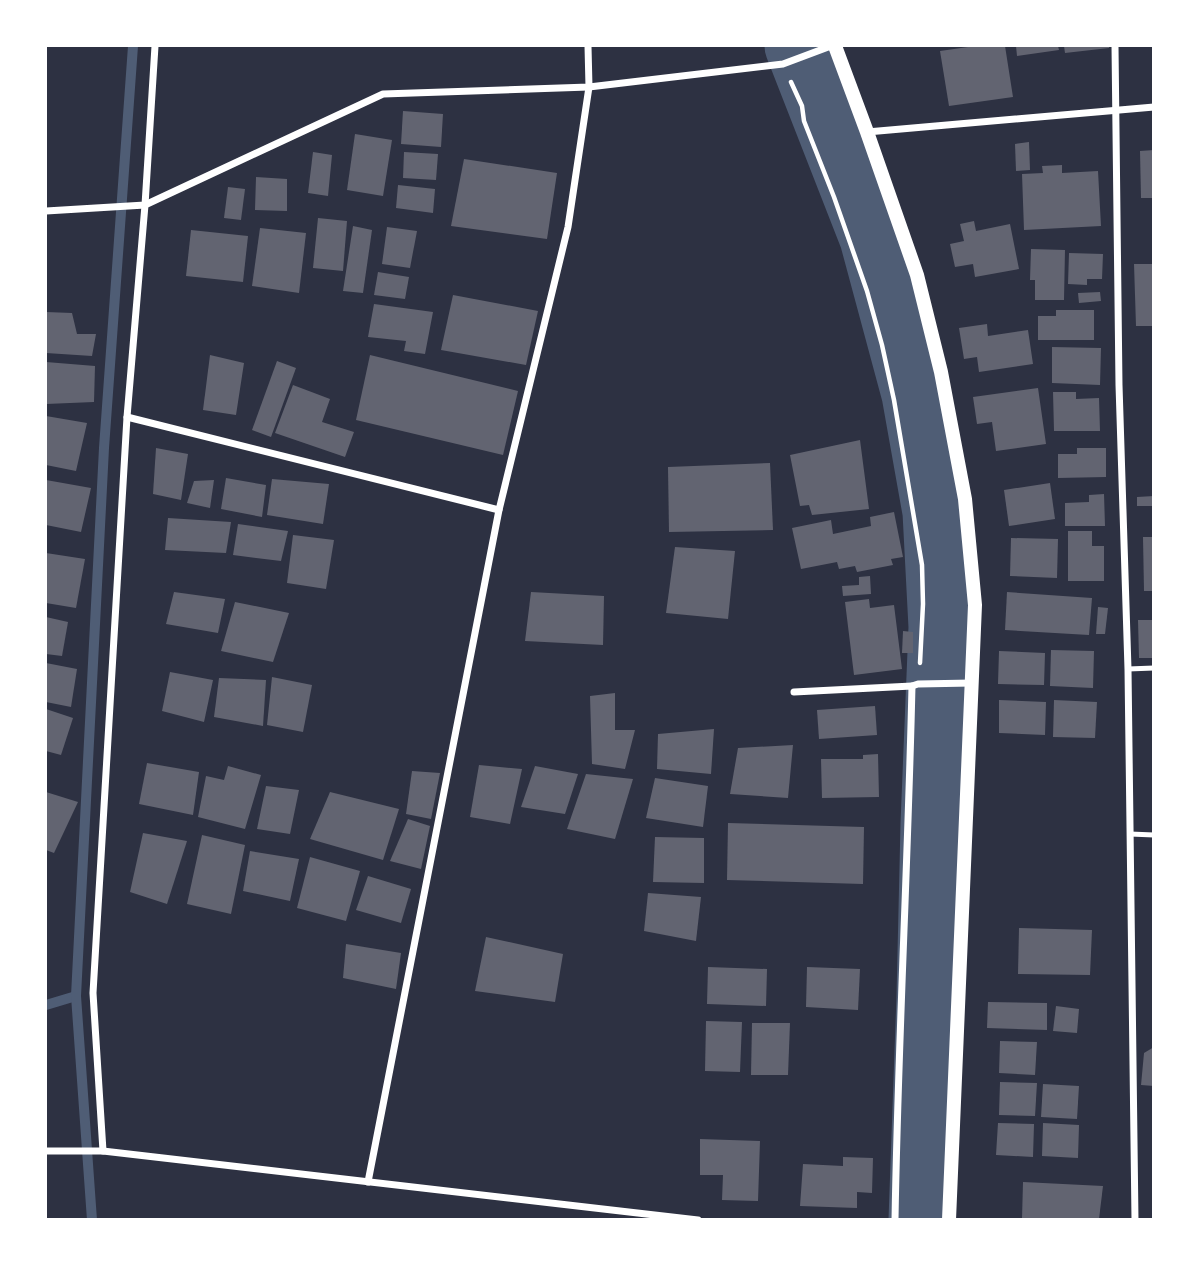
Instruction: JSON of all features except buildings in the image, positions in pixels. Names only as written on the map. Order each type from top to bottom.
[{"type":"main road","points":[[829,47],[867,132],[917,275],[941,372],[965,499],[975,605],[948,1220]]},
{"type":"street","points":[[103,1151],[93,993],[127,417],[155,46]]},
{"type":"street","points":[[368,1182],[499,510],[568,228],[589,87],[589,46]]},
{"type":"street","points":[[1115,46],[1119,385],[1128,669],[1135,1220]]},
{"type":"street","points":[[46,211],[145,205],[383,94],[589,87],[783,64],[829,47]]},
{"type":"street","points":[[867,132],[1153,107]]},
{"type":"street","points":[[127,417],[499,510]]},
{"type":"street","points":[[794,692],[972,683]]},
{"type":"street","points":[[895,1220],[897,1097],[915,685]]},
{"type":"street","points":[[46,1151],[103,1151],[698,1220]]},
{"type":"lane","points":[[1128,669],[1153,668]]},
{"type":"lane","points":[[1130,834],[1153,835]]},
{"type":"path","points":[[783,64],[802,106],[804,121],[867,291],[889,378],[922,565],[923,604],[915,685]]},
{"type":"waterway","points":[[92,1220],[76,996],[104,448],[133,46]]},
{"type":"waterway","points":[[797,46],[872,238],[914,394],[935,512],[941,627],[921,1220]]},
{"type":"waterway","points":[[46,1005],[76,996]]}]
